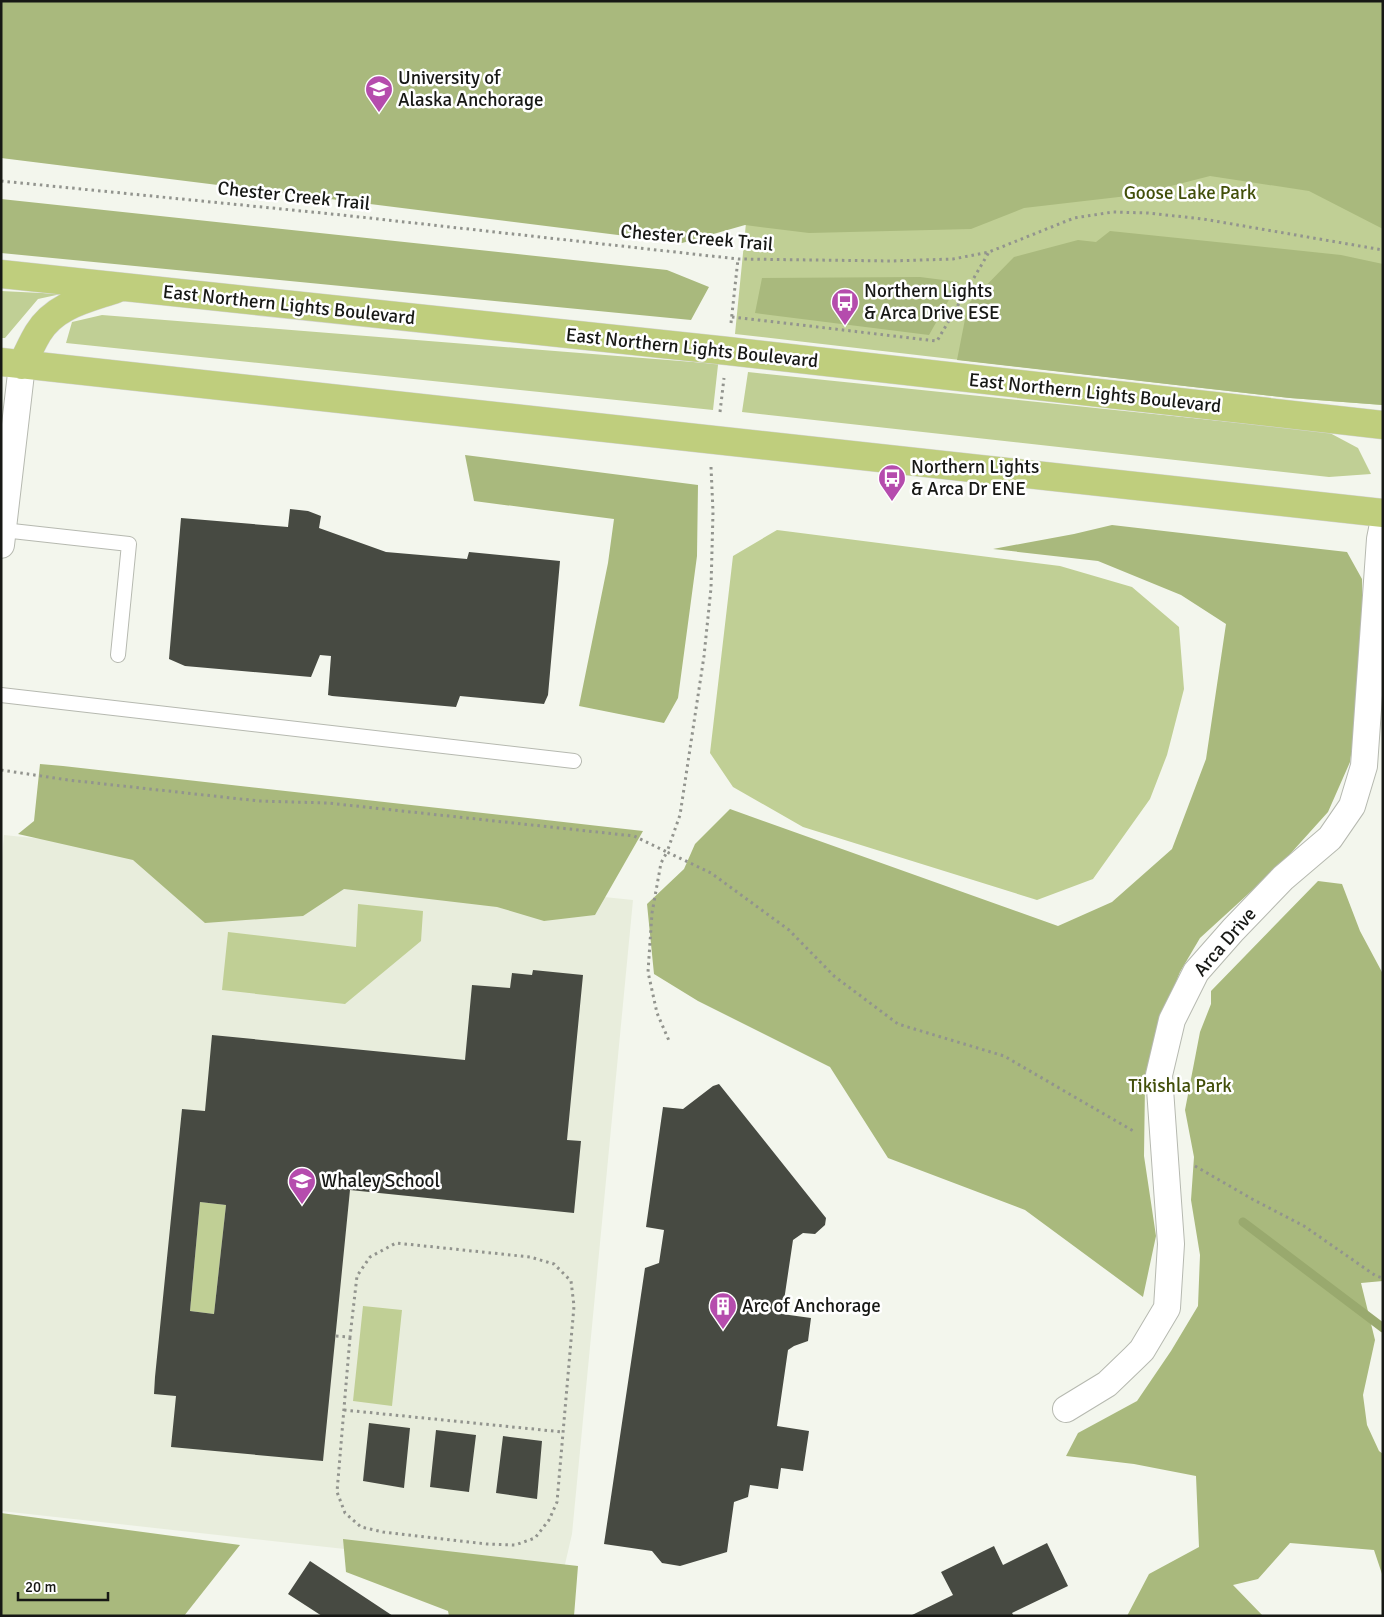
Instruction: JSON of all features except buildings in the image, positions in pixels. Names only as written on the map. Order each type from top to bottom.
[{"type":"main road","name":"East Northern Lights Boulevard","points":[[1,274],[827,362],[1383,425]]},
{"type":"main road","points":[[11,363],[47,320],[57,312],[69,305],[124,286]]},
{"type":"main road","points":[[11,363],[1383,513]]},
{"type":"street","points":[[2,538],[11,363]]},
{"type":"street","name":"Arca Drive","points":[[1066,1409],[1107,1384],[1128,1365],[1142,1350],[1167,1308],[1171,1244],[1159,1075],[1172,1020],[1196,972],[1282,878],[1330,838],[1352,806],[1364,766],[1383,524]]},
{"type":"lane","points":[[2,538],[129,544],[118,654]]},
{"type":"lane","points":[[1,695],[574,761]]},
{"type":"path","name":"Chester Creek Trail","points":[[1,181],[342,215],[738,259],[892,261],[953,259],[989,252],[1074,218],[1113,212],[1148,213],[1203,219],[1383,250]]},
{"type":"path","points":[[738,259],[732,317],[937,341],[989,252]]},
{"type":"path","points":[[670,1042],[657,1013],[648,972],[652,913],[660,863],[680,815],[704,656],[711,588],[713,512]]},
{"type":"path","points":[[1,770],[68,780],[259,801],[328,803],[634,836],[711,873],[788,930],[834,976],[898,1024]]},
{"type":"path","points":[[396,1244],[530,1256],[554,1264],[571,1281],[574,1306],[556,1502],[549,1520],[535,1538],[515,1545],[487,1544],[383,1532],[361,1527],[345,1514],[337,1492],[344,1410],[357,1276],[370,1257],[396,1244]]},
{"type":"path","points":[[336,1336],[350,1337]]},
{"type":"path","points":[[344,1410],[563,1432]]},
{"type":"shaded area","name":"Whaley School","points":[[4,835],[633,900],[572,1534],[563,1573],[1,1511],[1,869]]},
{"type":"green space","points":[[1,1],[1383,1],[1383,229],[1309,191],[1210,176],[1136,195],[1024,208],[971,229],[809,233],[745,225],[682,243],[1,158]]},
{"type":"green space","name":"Goose Lake Park","points":[[768,1],[1383,1],[1383,405],[1290,398],[735,334]]},
{"type":"green space","points":[[1,199],[667,270],[709,287],[691,320],[1,253]]},
{"type":"green space","points":[[1110,231],[1341,255],[1383,264],[1383,405],[1290,398],[957,360],[968,304],[1014,257],[1078,240],[1096,242]]},
{"type":"green space","points":[[920,277],[959,282],[929,335],[755,313],[762,278]]},
{"type":"green space","points":[[1,291],[61,294],[38,299],[5,338],[1,338]]},
{"type":"green space","points":[[102,315],[718,364],[713,410],[66,343],[72,322]]},
{"type":"green space","points":[[748,372],[1328,432],[1358,448],[1371,474],[1329,477],[742,412]]},
{"type":"green space","points":[[465,455],[698,485],[697,556],[678,698],[664,723],[579,706],[608,563],[614,519],[474,501]]},
{"type":"green space","points":[[1112,525],[1347,552],[1362,579],[1364,664],[1350,762],[1328,812],[1282,863],[1200,938],[1180,972],[1160,1022],[1145,1084],[1144,1156],[1156,1236],[1143,1297],[1025,1210],[888,1158],[830,1067],[698,1001],[654,974],[647,904],[684,869],[695,844],[730,809],[1058,926],[1112,902],[1172,849],[1206,759],[1226,624],[1181,595],[1098,561],[993,549]]},
{"type":"green space","points":[[777,530],[1060,566],[1132,587],[1179,627],[1184,689],[1167,755],[1150,799],[1093,879],[1037,900],[803,827],[733,787],[710,753],[733,556]]},
{"type":"green space","points":[[40,764],[643,831],[595,915],[544,921],[497,907],[344,889],[303,916],[205,923],[133,860],[18,834],[34,821]]},
{"type":"green space","points":[[1318,881],[1342,884],[1360,931],[1383,974],[1383,1281],[1361,1283],[1375,1340],[1363,1395],[1367,1425],[1379,1451],[1383,1454],[1383,1577],[1374,1550],[1290,1543],[1258,1579],[1233,1585],[1263,1616],[1127,1616],[1149,1574],[1199,1547],[1196,1476],[1134,1464],[1066,1456],[1078,1433],[1137,1401],[1171,1351],[1198,1306],[1200,1255],[1191,1200],[1194,1157],[1185,1110],[1200,1032],[1211,1004],[1211,991]]},
{"type":"green space","points":[[358,904],[423,911],[421,941],[345,1004],[222,990],[228,932],[356,947]]},
{"type":"green space","points":[[200,1202],[226,1205],[214,1314],[190,1311]]},
{"type":"green space","points":[[363,1306],[402,1310],[392,1406],[353,1401]]},
{"type":"green space","points":[[1,1513],[240,1545],[184,1616],[1,1616]]},
{"type":"green space","points":[[343,1539],[578,1566],[574,1616],[449,1616],[448,1611],[346,1572]]},
{"type":"waterway","points":[[1243,1222],[1383,1328]]},
{"type":"place","name":"University of Alaska Anchorage","points":[[379,113]]},
{"type":"place","name":"Northern Lights & Arca Drive ESE","points":[[845,326]]},
{"type":"place","name":"Northern Lights & Arca Dr ENE","points":[[892,502]]},
{"type":"place","name":"Whaley School","points":[[302,1205]]},
{"type":"place","name":"Arc of Anchorage","points":[[723,1330]]},
{"type":"park label","name":"Tikishla Park","points":[[1180,1086]]}]
